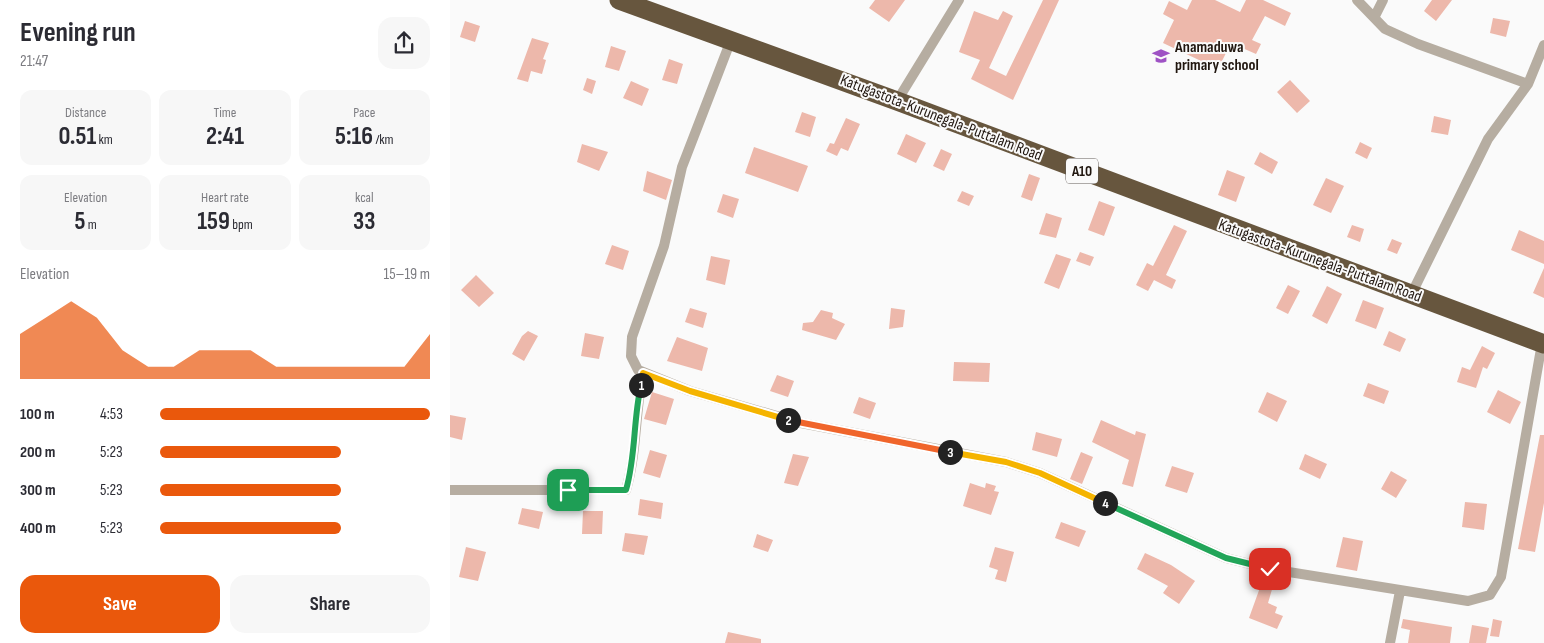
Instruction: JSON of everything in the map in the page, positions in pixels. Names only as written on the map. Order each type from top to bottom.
[{"type":"highway","name":"Katugastota-Kurunegala-Puttalam Road","points":[[619,0],[898,101],[1543,344]]},
{"type":"street","points":[[898,101],[959,0]]},
{"type":"street","points":[[1357,0],[1375,16],[1385,29],[1418,44],[1528,84]]},
{"type":"street","points":[[1375,16],[1383,0]]},
{"type":"street","points":[[731,40],[682,167],[664,246],[632,338],[631,356],[638,370],[690,391],[801,423],[1006,462],[1032,470],[1226,558],[1270,569],[1468,601],[1490,594],[1501,577],[1543,344]]},
{"type":"street","points":[[1411,294],[1488,139],[1528,84],[1544,45]]},
{"type":"street","points":[[450,490],[626,490],[633,467],[637,404],[643,373]]},
{"type":"street","points":[[1390,643],[1400,591]]},
{"type":"building","points":[[875,0],[905,0],[889,22],[869,8]]},
{"type":"building","points":[[1043,0],[1059,0],[1013,100],[971,79],[980,60],[959,52],[974,11],[998,20],[1003,11],[1013,16],[989,68],[1006,76]]},
{"type":"building","points":[[1192,0],[1215,0],[1240,12],[1246,0],[1263,0],[1291,13],[1285,26],[1265,16],[1252,40],[1261,44],[1256,54],[1231,43],[1218,69],[1163,43],[1174,20],[1163,14],[1169,1],[1187,10]]},
{"type":"building","points":[[1432,0],[1452,0],[1436,21],[1424,11]]},
{"type":"building","points":[[1493,18],[1510,21],[1506,37],[1490,33]]},
{"type":"building","points":[[465,21],[480,26],[475,42],[460,37]]},
{"type":"building","points":[[532,38],[549,43],[543,59],[546,60],[542,74],[531,71],[528,82],[517,79]]},
{"type":"building","points":[[611,46],[626,51],[619,71],[605,67]]},
{"type":"building","points":[[669,59],[683,64],[677,84],[662,80]]},
{"type":"building","points":[[587,78],[596,81],[592,94],[583,90]]},
{"type":"building","points":[[1290,80],[1310,101],[1297,113],[1277,92]]},
{"type":"building","points":[[631,81],[649,89],[642,106],[623,98]]},
{"type":"building","points":[[802,112],[816,117],[810,137],[795,132]]},
{"type":"building","points":[[1434,116],[1451,120],[1448,135],[1431,132]]},
{"type":"building","points":[[846,118],[860,124],[848,151],[841,148],[837,156],[826,151],[830,143],[834,144]]},
{"type":"building","points":[[906,134],[926,143],[916,163],[897,154]]},
{"type":"building","points":[[1360,142],[1372,148],[1367,159],[1355,153]]},
{"type":"building","points":[[582,144],[608,152],[599,171],[577,162]]},
{"type":"building","points":[[754,147],[808,166],[798,192],[745,173]]},
{"type":"building","points":[[941,149],[952,154],[944,171],[933,166]]},
{"type":"building","points":[[1260,152],[1278,162],[1272,174],[1254,164]]},
{"type":"building","points":[[1227,170],[1245,177],[1236,202],[1218,195]]},
{"type":"building","points":[[647,171],[672,180],[666,200],[643,191]]},
{"type":"building","points":[[1029,174],[1040,178],[1032,201],[1021,197]]},
{"type":"building","points":[[1326,178],[1344,186],[1331,213],[1313,205]]},
{"type":"building","points":[[962,191],[974,196],[969,206],[957,201]]},
{"type":"building","points":[[723,194],[739,199],[733,218],[717,212]]},
{"type":"building","points":[[1099,201],[1115,207],[1104,236],[1088,230]]},
{"type":"building","points":[[1046,213],[1062,218],[1056,238],[1039,234]]},
{"type":"building","points":[[1174,225],[1187,231],[1166,275],[1176,280],[1172,289],[1154,280],[1148,291],[1136,285],[1147,263],[1153,266]]},
{"type":"building","points":[[1352,225],[1364,229],[1360,242],[1347,237]]},
{"type":"building","points":[[1519,230],[1544,241],[1544,264],[1511,250]]},
{"type":"building","points":[[1392,239],[1402,243],[1397,254],[1387,250]]},
{"type":"building","points":[[612,245],[629,251],[623,270],[605,264]]},
{"type":"building","points":[[1080,252],[1094,257],[1090,266],[1076,261]]},
{"type":"building","points":[[1056,254],[1071,259],[1059,289],[1044,283]]},
{"type":"building","points":[[711,256],[730,260],[725,285],[706,280]]},
{"type":"building","points":[[1544,268],[1544,298],[1533,293]]},
{"type":"building","points":[[476,275],[494,293],[479,307],[461,290]]},
{"type":"building","points":[[1288,285],[1300,291],[1288,314],[1276,308]]},
{"type":"building","points":[[1327,286],[1342,294],[1327,324],[1312,316]]},
{"type":"building","points":[[1363,300],[1384,308],[1376,329],[1355,321]]},
{"type":"building","points":[[690,308],[707,313],[703,328],[685,322]]},
{"type":"building","points":[[891,308],[905,310],[903,327],[889,329]]},
{"type":"building","points":[[821,310],[833,313],[832,318],[845,324],[836,340],[802,330],[803,323],[813,322]]},
{"type":"building","points":[[528,331],[538,336],[524,361],[512,354],[522,336]]},
{"type":"building","points":[[1389,331],[1406,339],[1400,352],[1383,345]]},
{"type":"building","points":[[585,333],[604,337],[599,359],[581,356]]},
{"type":"building","points":[[677,337],[708,348],[702,371],[667,361]]},
{"type":"building","points":[[1482,346],[1495,353],[1487,369],[1483,367],[1476,388],[1457,382],[1462,367],[1470,370]]},
{"type":"building","points":[[954,362],[990,363],[989,382],[953,381]]},
{"type":"building","points":[[777,375],[794,381],[788,397],[770,391]]},
{"type":"building","points":[[1368,383],[1389,391],[1384,404],[1363,396]]},
{"type":"building","points":[[1498,390],[1521,402],[1510,424],[1487,412]]},
{"type":"building","points":[[652,392],[674,399],[666,425],[644,419]]},
{"type":"building","points":[[1267,392],[1287,401],[1277,422],[1258,412]]},
{"type":"building","points":[[859,397],[876,403],[870,419],[853,413]]},
{"type":"building","points":[[450,415],[466,418],[462,440],[450,437]]},
{"type":"building","points":[[1101,420],[1135,435],[1136,431],[1146,434],[1133,487],[1122,484],[1129,460],[1092,442]]},
{"type":"building","points":[[1036,432],[1062,439],[1057,457],[1032,450]]},
{"type":"building","points":[[1540,435],[1544,435],[1544,503],[1535,552],[1518,549]]},
{"type":"building","points":[[650,450],[667,455],[660,478],[643,473]]},
{"type":"building","points":[[1081,452],[1093,457],[1082,484],[1070,479]]},
{"type":"building","points":[[793,454],[809,457],[798,486],[784,483]]},
{"type":"building","points":[[1305,454],[1327,464],[1320,479],[1299,469]]},
{"type":"building","points":[[1172,466],[1194,473],[1187,493],[1165,486]]},
{"type":"building","points":[[1391,471],[1407,480],[1396,498],[1381,489]]},
{"type":"building","points":[[970,483],[985,488],[986,483],[996,486],[994,491],[999,492],[991,515],[963,506]]},
{"type":"building","points":[[640,499],[663,503],[661,519],[638,515]]},
{"type":"building","points":[[1465,502],[1487,504],[1484,530],[1462,527]]},
{"type":"building","points":[[522,508],[543,512],[539,529],[518,524]]},
{"type":"building","points":[[583,511],[603,511],[602,534],[582,534]]},
{"type":"building","points":[[1061,522],[1086,531],[1079,547],[1055,538]]},
{"type":"building","points":[[625,533],[648,536],[644,555],[622,551]]},
{"type":"building","points":[[757,534],[773,540],[768,552],[753,547]]},
{"type":"building","points":[[1343,537],[1363,541],[1357,571],[1336,567]]},
{"type":"building","points":[[466,547],[486,552],[478,581],[459,577]]},
{"type":"building","points":[[995,547],[1014,552],[1006,582],[995,579],[998,570],[989,567]]},
{"type":"building","points":[[1145,553],[1171,565],[1195,581],[1179,604],[1163,593],[1168,586],[1137,569]]},
{"type":"building","points":[[1262,582],[1273,586],[1268,603],[1277,607],[1275,613],[1283,616],[1277,629],[1249,618]]},
{"type":"building","points":[[1403,619],[1452,627],[1450,643],[1408,643],[1410,630],[1401,628]]},
{"type":"building","points":[[1493,619],[1502,621],[1499,637],[1490,636]]},
{"type":"building","points":[[1472,625],[1489,628],[1486,643],[1469,643]]},
{"type":"building","points":[[728,632],[761,639],[761,643],[725,643]]},
{"type":"place","name":"Anamaduwa primary school","points":[[1161,56]]},
{"type":"route","points":[[568,490],[626,490],[633,467],[637,404],[643,373],[690,391],[801,423],[1006,462],[1040,473],[1226,558],[1270,569]]}]
